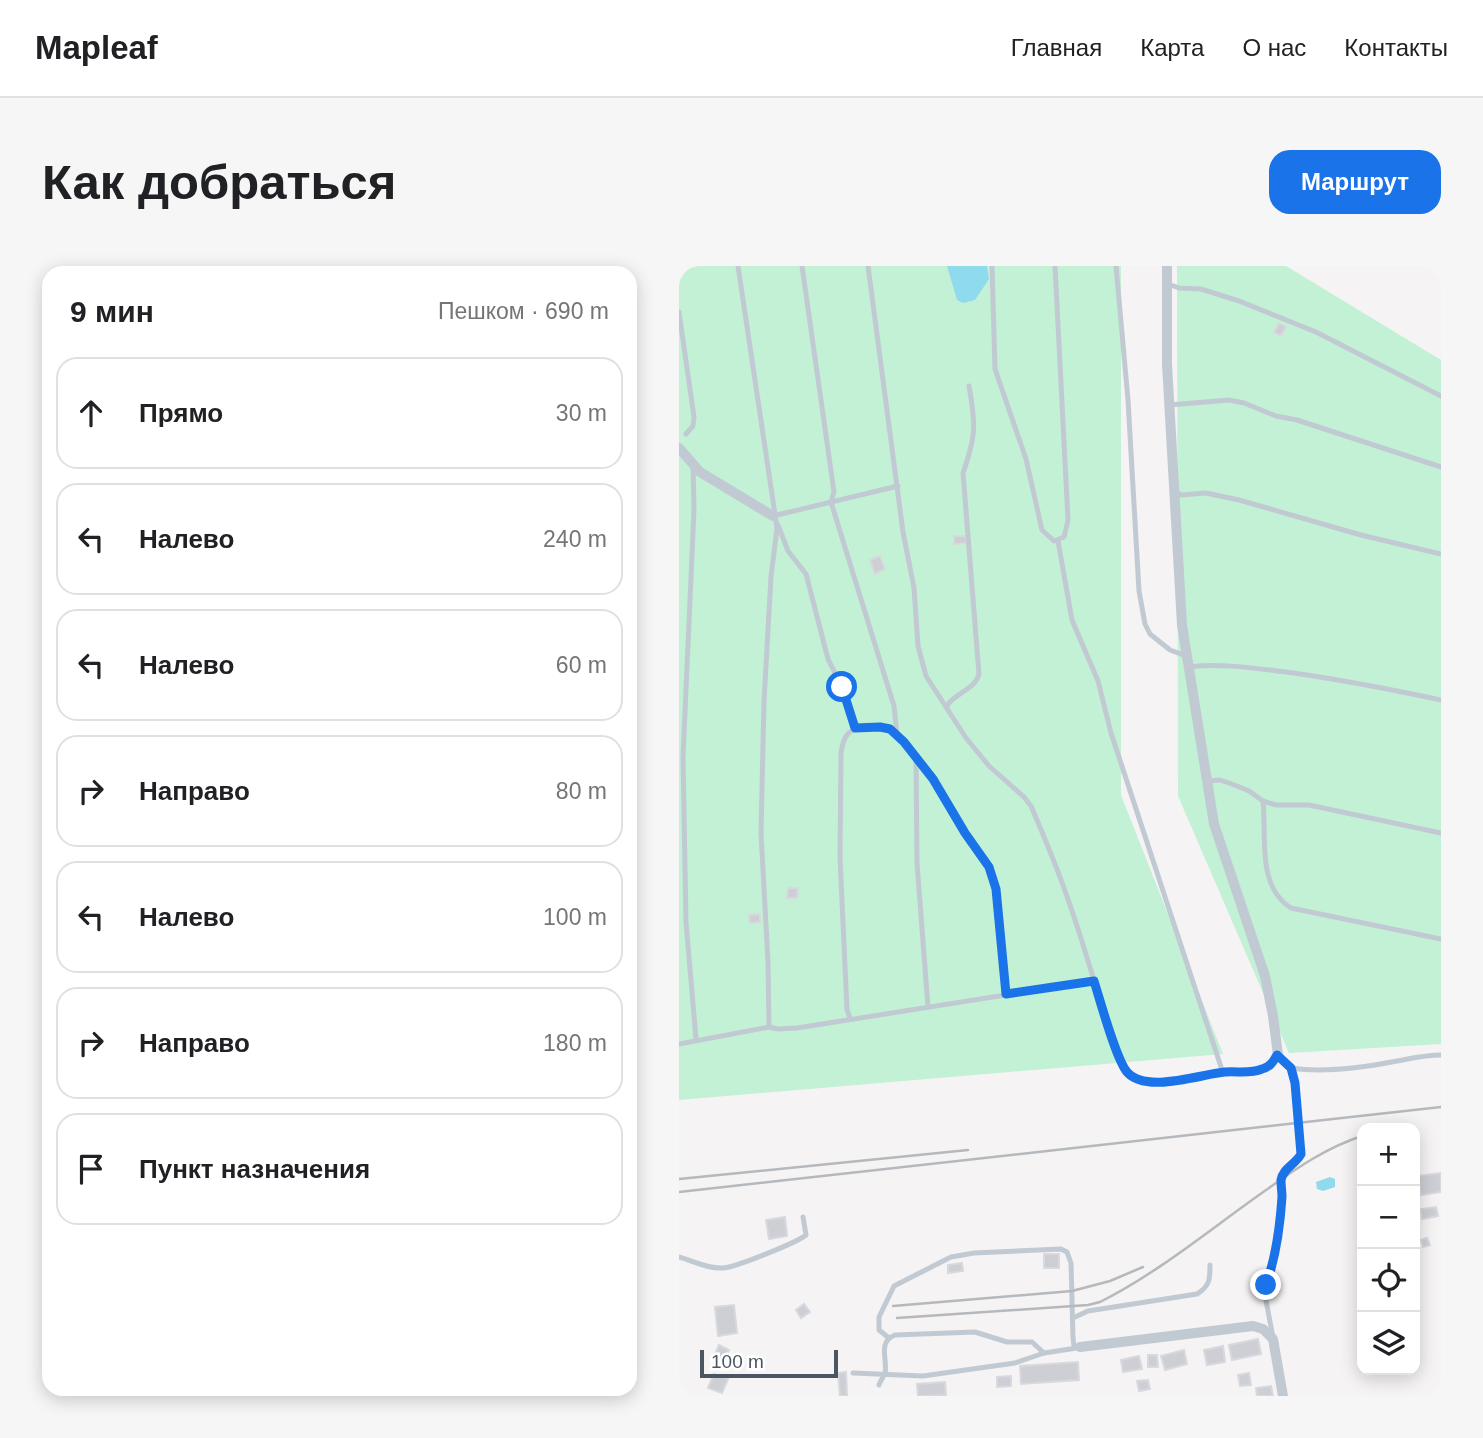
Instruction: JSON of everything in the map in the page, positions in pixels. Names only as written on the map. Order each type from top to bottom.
[{"type":"street","points":[[1167,266],[1167,364],[1181,625],[1214,824],[1265,976],[1277,1055]]},
{"type":"street","points":[[679,448],[692,465],[773,516]]},
{"type":"street","points":[[1080,1347],[1267,1325],[1273,1339],[1283,1396]]},
{"type":"lane","points":[[738,266],[773,516],[777,528],[771,576],[764,701],[761,833],[769,1027]]},
{"type":"lane","points":[[802,266],[825,417],[834,492],[831,502],[894,706],[897,735]]},
{"type":"lane","points":[[868,266],[914,588],[918,646],[926,676],[966,738],[989,766],[1031,806],[1066,892],[1126,1071],[1142,1081],[1154,1082],[1223,1073],[1249,1073],[1264,1069],[1277,1055],[1291,1068],[1311,1070],[1441,1055]]},
{"type":"lane","points":[[992,266],[995,369],[1026,459],[1042,530],[1051,540],[1058,541],[1067,531],[1068,520],[1055,266]]},
{"type":"lane","points":[[1116,266],[1141,602],[1145,624],[1150,634],[1187,661],[1360,682],[1441,700]]},
{"type":"lane","points":[[1168,284],[1179,288],[1201,289],[1239,301],[1316,332],[1441,397]]},
{"type":"lane","points":[[679,312],[694,417],[694,426],[686,434]]},
{"type":"lane","points":[[946,707],[951,698],[974,685],[979,674],[963,474],[973,446],[975,419],[969,386]]},
{"type":"lane","points":[[1169,405],[1237,401],[1276,416],[1297,420],[1441,467]]},
{"type":"lane","points":[[692,465],[694,510],[683,757],[686,922],[696,1039]]},
{"type":"lane","points":[[773,516],[898,486]]},
{"type":"lane","points":[[1175,492],[1181,495],[1206,493],[1239,500],[1361,535],[1441,554]]},
{"type":"lane","points":[[773,516],[788,551],[806,574],[828,659],[842,687],[855,728]]},
{"type":"lane","points":[[1058,541],[1072,620],[1098,681],[1111,733],[1223,1073]]},
{"type":"lane","points":[[851,1018],[847,1010],[840,858],[841,753],[843,740],[855,728],[880,727],[890,729],[897,735],[916,757],[989,867],[996,889],[1006,994]]},
{"type":"lane","points":[[916,757],[917,863],[928,1007]]},
{"type":"lane","points":[[1207,781],[1220,780],[1232,784],[1276,805],[1309,805],[1441,834]]},
{"type":"lane","points":[[1263,801],[1266,825],[1264,855],[1278,897],[1283,903],[1291,908],[1441,939]]},
{"type":"lane","points":[[679,1044],[769,1027],[797,1028],[1094,981]]},
{"type":"lane","points":[[1267,1325],[1266,1285],[1274,1263],[1282,1193]]},
{"type":"lane","points":[[679,1257],[720,1269],[736,1267],[759,1255],[800,1241],[806,1235],[803,1217]]},
{"type":"lane","points":[[889,1338],[879,1330],[879,1317],[894,1286],[904,1279],[961,1254],[1061,1249],[1067,1252],[1071,1263],[1075,1346],[1080,1347]]},
{"type":"lane","points":[[1073,1318],[1088,1311],[1197,1294],[1210,1282],[1210,1265]]},
{"type":"lane","points":[[879,1385],[885,1375],[885,1343],[895,1335],[975,1332],[1007,1342],[1032,1342],[1044,1353]]},
{"type":"lane","points":[[853,1373],[923,1376],[1015,1363],[1044,1353],[1080,1347]]},
{"type":"path","points":[[1282,1193],[1281,1179],[1286,1169],[1301,1154],[1295,1083],[1291,1068]]},
{"type":"green space","points":[[679,266],[1121,266],[1121,795],[1223,1054],[679,1100]]},
{"type":"green space","points":[[1177,266],[1286,266],[1441,360],[1441,1044],[1289,1053],[1178,796]]},
{"type":"water","points":[[947,266],[987,266],[989,279],[975,300],[963,303],[957,300]]},
{"type":"water","points":[[1330,1177],[1335,1179],[1335,1187],[1323,1191],[1317,1189],[1316,1182]]},
{"type":"building","points":[[1279,323],[1286,327],[1281,336],[1274,332]]},
{"type":"building","points":[[954,536],[966,536],[966,543],[954,544]]},
{"type":"building","points":[[880,556],[885,569],[875,574],[870,560]]},
{"type":"building","points":[[788,888],[798,888],[797,898],[787,898]]},
{"type":"building","points":[[760,914],[760,922],[750,923],[749,915]]},
{"type":"building","points":[[1441,1173],[1441,1192],[1421,1195],[1420,1176]]},
{"type":"building","points":[[1436,1207],[1438,1216],[1422,1219],[1421,1209]]},
{"type":"building","points":[[785,1217],[787,1236],[769,1239],[766,1220]]},
{"type":"building","points":[[1427,1238],[1430,1245],[1423,1247],[1421,1240]]},
{"type":"building","points":[[1044,1254],[1059,1254],[1059,1268],[1044,1268]]},
{"type":"building","points":[[962,1263],[963,1271],[948,1273],[948,1265]]},
{"type":"building","points":[[804,1304],[810,1312],[801,1318],[796,1310]]},
{"type":"building","points":[[734,1305],[737,1333],[718,1336],[715,1307]]},
{"type":"building","points":[[1258,1339],[1261,1354],[1232,1360],[1229,1345]]},
{"type":"building","points":[[719,1345],[729,1350],[724,1361],[714,1357]]},
{"type":"building","points":[[1223,1346],[1225,1362],[1207,1365],[1204,1350]]},
{"type":"building","points":[[1184,1350],[1187,1364],[1165,1370],[1161,1356]]},
{"type":"building","points":[[1148,1355],[1157,1355],[1158,1367],[1148,1367]]},
{"type":"building","points":[[1139,1356],[1142,1369],[1123,1372],[1121,1360]]},
{"type":"building","points":[[1078,1362],[1079,1380],[1021,1384],[1020,1366]]},
{"type":"building","points":[[846,1372],[847,1396],[840,1396],[838,1373]]},
{"type":"building","points":[[1249,1373],[1251,1385],[1240,1386],[1238,1375]]},
{"type":"building","points":[[714,1374],[728,1379],[722,1393],[708,1388]]},
{"type":"building","points":[[1011,1376],[1011,1386],[997,1387],[997,1377]]},
{"type":"building","points":[[1148,1380],[1150,1389],[1139,1391],[1137,1381]]},
{"type":"building","points":[[945,1382],[946,1395],[918,1396],[917,1384]]},
{"type":"building","points":[[1271,1386],[1273,1396],[1257,1396],[1256,1388]]},
{"type":"railway","points":[[679,1192],[1441,1107]]},
{"type":"railway","points":[[897,1318],[1100,1302],[1165,1263],[1302,1165],[1357,1138]]},
{"type":"railway","points":[[679,1179],[968,1150]]},
{"type":"railway","points":[[893,1306],[1072,1291],[1110,1281],[1143,1267]]},
{"type":"route","points":[[842,687],[855,728],[890,729],[904,742],[933,779],[989,867],[996,889],[1006,994],[1094,981],[1126,1071],[1142,1081],[1183,1080],[1228,1072],[1249,1073],[1264,1069],[1277,1055],[1291,1068],[1295,1083],[1301,1154],[1286,1169],[1281,1179],[1279,1231],[1274,1263],[1266,1285]]}]
